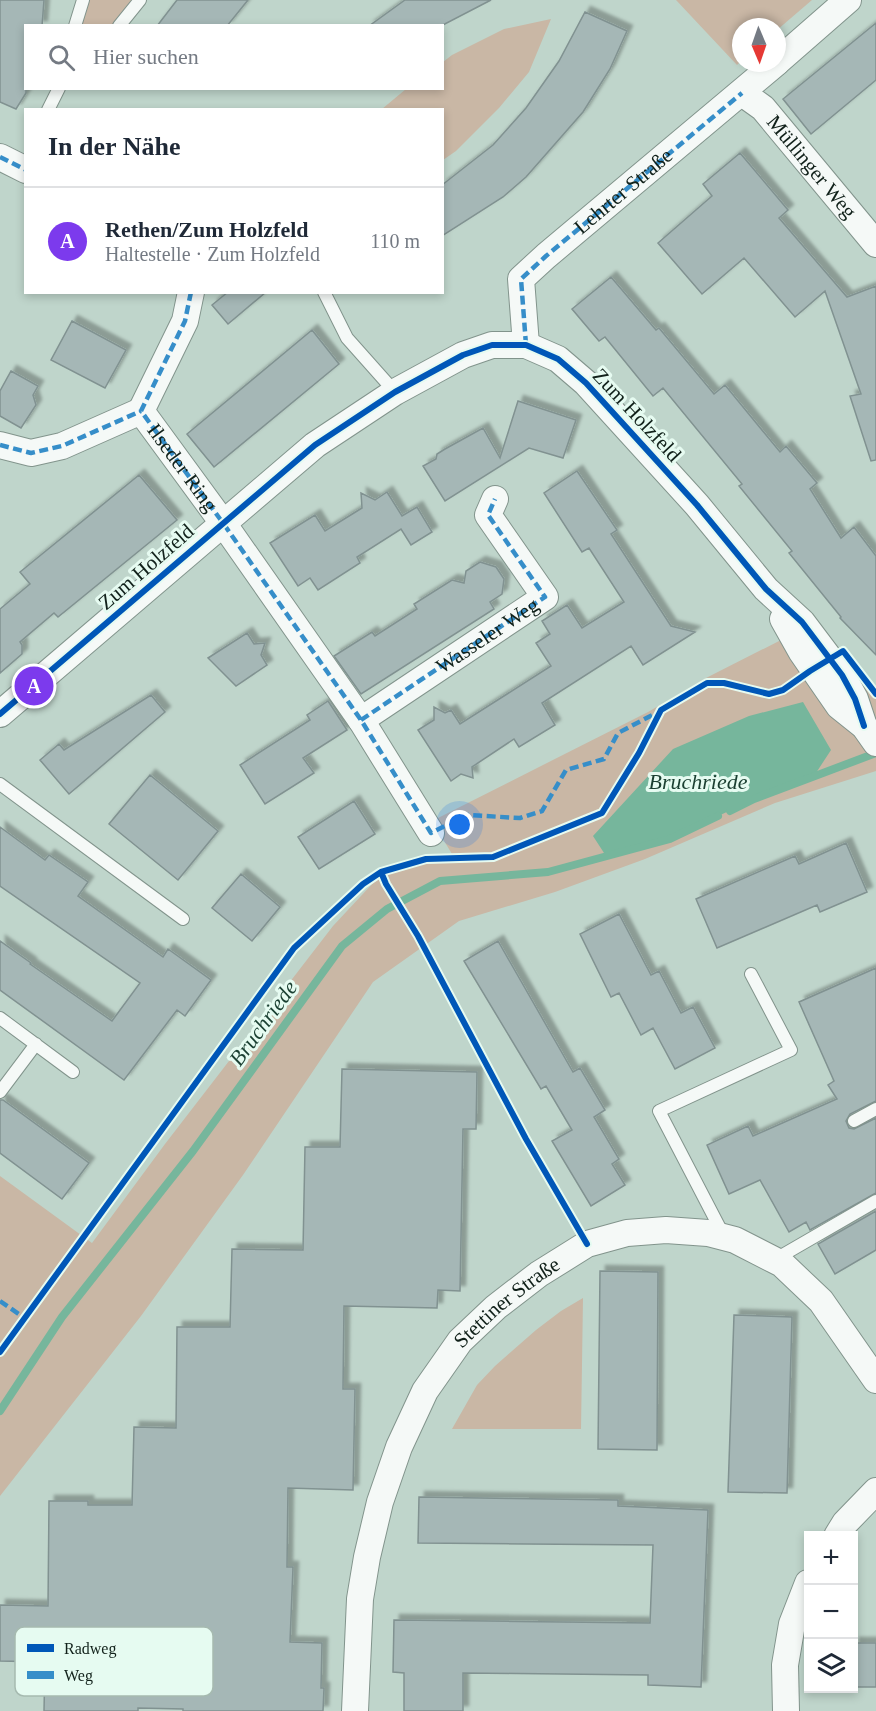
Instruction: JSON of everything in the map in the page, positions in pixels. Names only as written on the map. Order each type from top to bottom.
[{"type":"street","name":"Lehrter Straße","points":[[786,55],[848,0]]},
{"type":"street","name":"Lehrter Straße","points":[[526,345],[521,279],[766,72]]},
{"type":"street","name":"Müllinger Weg","points":[[742,93],[763,108],[876,244]]},
{"type":"street","name":"Ilseder Ring","points":[[0,445],[30,453],[62,446],[141,411],[184,321],[191,294]]},
{"type":"street","name":"Zum Holzfeld","points":[[0,714],[315,445],[395,392],[463,355],[492,345],[526,345],[558,359],[586,383],[697,505],[766,589],[802,622],[842,675],[870,734]]},
{"type":"street","name":"Ilseder Ring","points":[[141,411],[223,523]]},
{"type":"street","name":"Wasseler Weg","points":[[361,720],[545,597],[488,515],[495,499]]},
{"type":"street","points":[[223,523],[361,720],[431,833]]},
{"type":"street","name":"Stettiner Straße","points":[[355,1711],[360,1599],[380,1502],[399,1447],[425,1391],[460,1341],[495,1307],[539,1274],[587,1244],[627,1233],[666,1230],[708,1233],[735,1240],[782,1264],[821,1301],[876,1380]]},
{"type":"street","points":[[840,1531],[876,1491]]},
{"type":"street","points":[[786,1711],[785,1665],[792,1624],[807,1585]]},
{"type":"lane","points":[[76,24],[83,0]]},
{"type":"lane","points":[[121,24],[140,0]]},
{"type":"lane","points":[[49,108],[58,90]]},
{"type":"lane","points":[[325,294],[347,338],[395,392]]},
{"type":"lane","points":[[0,784],[183,919]]},
{"type":"lane","points":[[724,1237],[659,1112],[791,1050],[751,974]]},
{"type":"lane","points":[[0,1018],[72,1072]]},
{"type":"lane","points":[[0,1092],[36,1044]]},
{"type":"lane","points":[[854,1121],[876,1109]]},
{"type":"lane","points":[[774,1260],[876,1201]]},
{"type":"shaded area","points":[[83,0],[140,0],[120,24],[76,24]]},
{"type":"shaded area","points":[[676,0],[812,0],[786,22],[786,18],[732,18],[732,60]]},
{"type":"shaded area","points":[[551,19],[529,72],[499,108],[456,151],[444,159],[444,108],[383,108],[405,90],[444,90],[444,61],[504,29]]},
{"type":"shaded area","points":[[783,639],[829,658],[843,651],[876,694],[876,771],[775,803],[645,859],[555,892],[459,921],[373,982],[243,1175],[141,1316],[0,1496],[0,1176],[92,1243],[165,1144],[333,926],[374,882],[423,855],[452,854],[432,821],[648,712],[706,678]]},
{"type":"shaded area","points":[[583,1298],[581,1429],[452,1429],[477,1385],[495,1366],[536,1330]]},
{"type":"water","name":"Bruchriede","points":[[803,702],[831,750],[814,776],[754,799],[670,839],[606,856],[593,836],[673,749],[749,716]]},
{"type":"building","points":[[0,0],[44,0],[42,24],[24,24],[24,90],[26,93],[16,109],[0,102]]},
{"type":"building","points":[[177,0],[248,0],[229,24],[159,24]]},
{"type":"building","points":[[405,0],[491,0],[444,24],[372,24]]},
{"type":"building","points":[[585,12],[627,31],[610,69],[583,112],[526,177],[503,197],[444,235],[444,183],[493,145],[526,108],[559,61]]},
{"type":"building","points":[[876,23],[876,80],[811,134],[783,99]]},
{"type":"building","points":[[740,153],[788,210],[779,218],[847,297],[876,286],[876,460],[871,461],[850,396],[861,394],[825,291],[795,317],[744,258],[702,294],[658,243],[712,196],[703,184]]},
{"type":"building","points":[[611,277],[656,330],[659,328],[714,394],[725,385],[780,452],[786,446],[817,483],[810,489],[841,538],[854,527],[876,556],[876,655],[840,618],[789,553],[792,551],[739,486],[742,484],[663,388],[653,396],[605,337],[599,341],[572,309]]},
{"type":"building","points":[[226,294],[264,294],[228,324],[212,305]]},
{"type":"building","points":[[72,321],[126,350],[105,388],[51,360]]},
{"type":"building","points":[[312,330],[339,364],[214,467],[187,434]]},
{"type":"building","points":[[11,371],[38,386],[33,395],[36,405],[21,428],[0,416],[0,391]]},
{"type":"building","points":[[518,401],[576,420],[563,458],[529,448],[445,501],[423,466],[436,459],[437,454],[483,428],[500,458]]},
{"type":"building","points":[[577,471],[617,530],[611,534],[671,626],[695,632],[643,665],[631,646],[542,703],[555,725],[519,747],[514,739],[472,767],[473,778],[461,774],[451,781],[418,730],[434,720],[434,707],[445,713],[451,710],[460,724],[551,666],[536,643],[550,634],[542,621],[567,605],[582,628],[624,602],[589,548],[582,552],[544,493]]},
{"type":"building","points":[[139,475],[177,520],[58,617],[54,613],[20,642],[22,654],[0,673],[0,609],[30,584],[20,572]]},
{"type":"building","points":[[387,492],[402,516],[417,507],[432,532],[411,545],[401,529],[357,557],[360,563],[318,590],[310,578],[298,586],[270,543],[315,515],[325,531],[362,508],[361,493],[375,500]]},
{"type":"building","points":[[480,562],[496,567],[504,579],[502,594],[490,602],[494,609],[361,694],[334,656],[372,632],[375,636],[417,609],[414,604],[452,580],[464,583],[466,571]]},
{"type":"building","points":[[247,633],[254,644],[265,643],[261,655],[267,665],[236,686],[208,658]]},
{"type":"building","points":[[151,695],[165,712],[69,794],[40,760],[59,744],[64,750]]},
{"type":"building","points":[[328,701],[347,730],[303,758],[314,773],[265,804],[240,765],[310,720],[307,715]]},
{"type":"building","points":[[150,775],[218,831],[178,880],[109,824]]},
{"type":"building","points":[[354,801],[375,834],[319,869],[298,837]]},
{"type":"building","points":[[0,827],[45,860],[49,855],[88,882],[78,896],[163,957],[168,949],[211,980],[185,1016],[177,1010],[124,1080],[0,990],[0,941],[112,1021],[140,983],[0,886]]},
{"type":"building","points":[[846,843],[867,892],[820,912],[817,905],[717,948],[696,899],[795,856],[799,864]]},
{"type":"building","points":[[241,874],[280,907],[252,941],[212,908]]},
{"type":"building","points":[[619,914],[651,975],[659,971],[681,1013],[693,1007],[715,1048],[675,1069],[653,1028],[641,1035],[619,993],[611,997],[580,934]]},
{"type":"building","points":[[498,941],[573,1072],[580,1068],[605,1110],[594,1117],[619,1159],[612,1164],[625,1185],[591,1206],[552,1141],[572,1130],[546,1086],[541,1089],[464,961]]},
{"type":"building","points":[[876,968],[876,1101],[850,1114],[846,1121],[849,1128],[854,1129],[876,1118],[876,1193],[810,1230],[806,1222],[789,1232],[760,1180],[729,1194],[707,1145],[748,1126],[753,1136],[837,1099],[828,1085],[834,1081],[799,1002]]},
{"type":"building","points":[[342,1069],[477,1072],[476,1129],[463,1129],[460,1291],[438,1290],[437,1308],[344,1306],[343,1389],[355,1389],[353,1490],[288,1488],[287,1567],[293,1567],[290,1642],[322,1643],[323,1711],[183,1711],[183,1709],[138,1708],[138,1711],[44,1711],[44,1696],[213,1696],[213,1627],[15,1627],[15,1661],[0,1661],[0,1605],[48,1606],[49,1501],[88,1501],[88,1505],[132,1505],[134,1427],[176,1428],[177,1327],[230,1327],[232,1249],[303,1250],[305,1147],[340,1147]]},
{"type":"building","points":[[0,1100],[89,1163],[62,1199],[0,1153]]},
{"type":"building","points":[[876,1211],[876,1250],[835,1274],[818,1244]]},
{"type":"building","points":[[600,1271],[658,1272],[657,1450],[598,1449]]},
{"type":"building","points":[[734,1315],[792,1317],[787,1493],[728,1492]]},
{"type":"building","points":[[419,1497],[618,1500],[618,1506],[708,1510],[701,1687],[648,1685],[648,1675],[463,1673],[463,1711],[404,1711],[404,1673],[393,1672],[394,1620],[650,1623],[653,1545],[418,1543]]},
{"type":"building","points":[[858,1643],[876,1643],[876,1687],[858,1687]]},
{"type":"waterway","name":"Bruchriede","points":[[730,811],[754,799],[876,753]]},
{"type":"waterway","name":"Bruchriede","points":[[0,1411],[62,1317],[193,1151],[342,946],[387,909],[440,881],[548,872],[670,839],[718,816]]},
{"type":"marked path","points":[[526,345],[521,279],[742,93]]},
{"type":"marked path","points":[[0,157],[24,169]]},
{"type":"marked path","points":[[191,294],[185,321],[141,411],[223,523],[361,720],[431,833],[467,815],[520,818],[542,811],[566,770],[604,759],[618,733],[658,712]]},
{"type":"marked path","points":[[0,445],[31,453],[62,446],[141,411]]},
{"type":"marked path","points":[[361,720],[545,597],[488,515],[495,499]]},
{"type":"marked path","points":[[0,1301],[26,1319]]},
{"type":"cycle path","points":[[0,714],[315,445],[395,392],[463,355],[492,345],[526,345],[558,359],[586,383],[697,505],[766,589],[802,622],[842,675],[855,699],[864,726]]},
{"type":"cycle path","points":[[0,1352],[294,948],[363,884],[381,872],[426,859],[493,857],[602,813],[639,753],[661,710],[707,683],[724,683],[769,694],[783,690],[843,651],[876,694]]},
{"type":"cycle path","points":[[381,872],[418,936],[526,1139],[587,1244]]},
{"type":"place","name":"Rethen/Zum Holzfeld","points":[[34,686]]}]
